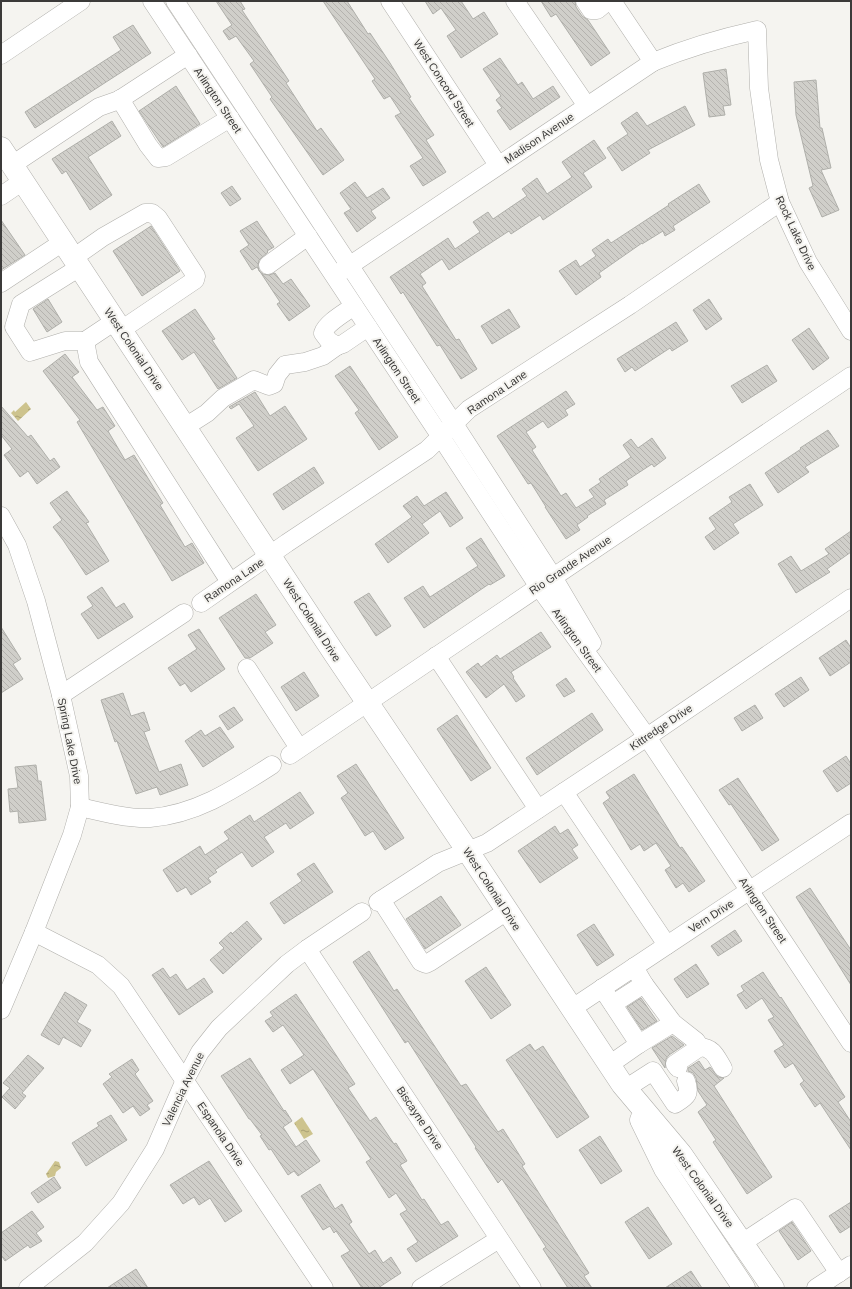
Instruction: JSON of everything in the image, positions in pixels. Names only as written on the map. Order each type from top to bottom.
[{"type":"highway","name":"West Colonial Drive","points":[[12,165],[571,1009],[626,1090],[681,1154],[773,1288]]},
{"type":"highway","name":"West Colonial Drive","points":[[626,1090],[665,1168],[744,1288]]},
{"type":"street","name":"Arlington Street","points":[[152,1],[441,437],[546,582],[647,737],[851,1042]]},
{"type":"street","name":"Arlington Street","points":[[175,1],[454,424],[546,582]]},
{"type":"street","name":"West Concord Street","points":[[390,1],[498,165]]},
{"type":"street","points":[[515,1],[587,106]]},
{"type":"street","points":[[585,1],[591,10],[597,10],[608,1]]},
{"type":"street","points":[[612,1],[653,62]]},
{"type":"street","points":[[1,55],[70,4]]},
{"type":"street","name":"Madison Avenue","points":[[334,275],[653,62],[676,52],[717,39],[757,30]]},
{"type":"street","name":"Rock Lake Drive","points":[[757,30],[761,103],[769,160],[780,202],[808,262],[851,331]]},
{"type":"street","points":[[1,196],[12,165],[99,107],[120,99],[188,55]]},
{"type":"street","points":[[120,99],[148,145],[158,158],[166,157],[230,118]]},
{"type":"street","name":"Ramona Lane","points":[[200,603],[427,450],[469,409],[630,305],[780,202]]},
{"type":"street","points":[[1,283],[72,256],[145,213],[152,213],[158,218],[196,276],[195,280],[118,325],[85,341],[65,341],[30,352],[14,327],[21,304],[72,256]]},
{"type":"street","points":[[268,265],[308,236]]},
{"type":"street","points":[[336,346],[329,341],[323,333],[324,329],[354,306]]},
{"type":"street","points":[[185,426],[207,413],[223,398],[254,380],[270,386],[274,384],[277,375],[285,365],[305,362],[323,356],[336,346],[343,344],[368,327]]},
{"type":"street","points":[[85,341],[89,362],[230,582]]},
{"type":"street","name":"Rio Grande Avenue","points":[[247,668],[294,752],[851,376]]},
{"type":"street","name":"Spring Lake Drive","points":[[1,516],[17,545],[36,601],[61,695],[79,776],[80,807],[72,835],[34,932],[1,1010]]},
{"type":"street","name":"Kittredge Drive","points":[[467,850],[487,843],[647,737],[851,598]]},
{"type":"street","points":[[61,695],[184,613]]},
{"type":"street","points":[[436,656],[538,809]]},
{"type":"street","points":[[80,807],[116,815],[149,818],[182,812],[220,798],[272,766]]},
{"type":"street","points":[[564,792],[667,945]]},
{"type":"street","name":"Vern Drive","points":[[571,1009],[851,823]]},
{"type":"street","points":[[467,850],[438,863],[380,901],[421,962],[426,964],[507,911]]},
{"type":"street","name":"Valencia Avenue","points":[[28,1288],[85,1244],[120,1203],[155,1149],[200,1052],[219,1028],[287,964],[362,912]]},
{"type":"street","name":"Espanola Drive","points":[[34,932],[98,966],[121,986],[186,1080],[324,1288]]},
{"type":"street","name":"Biscayne Drive","points":[[307,949],[532,1288]]},
{"type":"street","points":[[634,967],[644,984],[673,1023],[696,1041],[700,1047],[707,1048],[712,1051],[723,1068]]},
{"type":"street","points":[[613,1004],[644,984]]},
{"type":"street","points":[[602,988],[639,1044]]},
{"type":"street","points":[[609,1065],[673,1023]]},
{"type":"street","points":[[657,1076],[680,1071],[700,1047]]},
{"type":"street","points":[[626,1090],[653,1071],[675,1104]]},
{"type":"street","points":[[651,1120],[685,1098],[688,1094],[689,1088],[680,1071]]},
{"type":"street","points":[[742,1243],[795,1208],[845,1269],[816,1288]]},
{"type":"street","points":[[421,1288],[500,1239]]},
{"type":"water","points":[[26,402],[31,409],[18,421],[11,413],[14,410],[15,412]]},
{"type":"water","points":[[302,1117],[313,1134],[304,1139],[294,1123]]},
{"type":"water","points":[[55,1161],[59,1162],[61,1168],[56,1172],[55,1176],[48,1178],[46,1174]]},
{"type":"building","points":[[216,1],[240,1],[245,9],[242,10],[289,81],[286,83],[317,131],[321,128],[344,160],[323,175],[270,99],[272,97],[250,64],[254,61],[236,36],[229,40],[223,31],[232,25]]},
{"type":"building","points":[[323,1],[347,1],[368,34],[370,33],[390,63],[411,97],[409,98],[434,135],[426,140],[446,172],[423,186],[410,166],[423,158],[395,116],[401,113],[390,96],[384,99],[372,81],[375,79]]},
{"type":"building","points":[[425,1],[461,1],[473,19],[484,12],[498,34],[461,58],[447,36],[456,30],[441,8],[433,14]]},
{"type":"building","points":[[541,1],[575,1],[576,7],[582,16],[588,20],[610,53],[591,66],[556,14],[551,17]]},
{"type":"building","points":[[133,25],[151,53],[35,128],[25,112],[121,50],[113,37]]},
{"type":"building","points":[[500,58],[518,85],[522,82],[533,99],[553,86],[560,97],[510,130],[497,111],[502,108],[496,100],[501,96],[483,69]]},
{"type":"building","points":[[726,69],[731,105],[723,106],[725,115],[709,117],[703,73]]},
{"type":"building","points":[[816,80],[820,128],[822,128],[831,168],[821,170],[839,210],[822,217],[809,188],[813,186],[796,115],[794,82]]},
{"type":"building","points":[[176,86],[200,124],[163,147],[139,111]]},
{"type":"building","points":[[685,106],[695,125],[648,150],[650,153],[622,171],[607,148],[628,134],[621,123],[637,112],[647,126]]},
{"type":"building","points":[[112,121],[121,136],[88,157],[112,195],[90,210],[66,171],[62,174],[52,159]]},
{"type":"building","points":[[594,140],[606,158],[583,173],[592,187],[543,220],[540,215],[511,234],[509,231],[449,270],[442,259],[420,274],[426,283],[422,286],[456,340],[459,339],[477,369],[461,379],[440,345],[437,346],[403,292],[401,294],[390,277],[448,238],[455,249],[480,232],[473,222],[488,212],[493,219],[527,196],[522,189],[537,178],[547,194],[572,177],[562,162]]},
{"type":"building","points":[[355,182],[367,198],[383,188],[390,198],[371,211],[376,218],[357,232],[344,213],[351,209],[340,193]]},
{"type":"building","points":[[699,184],[710,202],[673,226],[675,230],[665,236],[663,231],[642,243],[599,273],[601,277],[576,295],[559,271],[576,260],[580,267],[596,256],[592,250],[608,239],[611,243]]},
{"type":"building","points":[[232,186],[241,199],[230,206],[221,193]]},
{"type":"building","points":[[1,220],[25,255],[1,270]]},
{"type":"building","points":[[257,221],[274,247],[267,251],[268,252],[259,260],[259,270],[257,267],[252,270],[240,251],[249,245],[240,231]]},
{"type":"building","points":[[151,226],[180,271],[142,296],[113,251]]},
{"type":"building","points":[[260,272],[269,275],[275,273],[283,284],[291,279],[310,306],[289,321],[277,304],[280,302]]},
{"type":"building","points":[[48,299],[62,322],[47,332],[33,309]]},
{"type":"building","points":[[709,299],[722,319],[706,330],[693,310]]},
{"type":"building","points":[[195,309],[215,339],[212,340],[237,378],[218,389],[194,352],[182,360],[162,331]]},
{"type":"building","points":[[509,309],[520,327],[492,344],[481,326]]},
{"type":"building","points":[[676,322],[688,341],[672,351],[670,348],[635,371],[632,367],[625,372],[617,359]]},
{"type":"building","points":[[809,328],[829,358],[813,370],[792,340]]},
{"type":"building","points":[[65,354],[79,372],[72,377],[97,410],[103,407],[115,426],[108,431],[125,460],[134,455],[163,503],[160,505],[185,547],[192,543],[204,563],[172,581],[77,422],[80,420],[43,371]]},
{"type":"building","points":[[767,365],[777,381],[742,403],[731,386]]},
{"type":"building","points":[[350,366],[398,437],[379,450],[355,413],[359,410],[335,376]]},
{"type":"building","points":[[566,391],[575,404],[565,410],[568,415],[548,428],[543,421],[526,432],[536,447],[532,450],[561,496],[566,493],[576,508],[594,497],[589,490],[601,482],[599,479],[631,457],[623,445],[631,439],[638,448],[652,438],[666,458],[654,467],[652,464],[626,481],[628,485],[604,500],[606,504],[587,516],[588,517],[577,525],[580,530],[566,539],[531,483],[528,484],[497,436]]},
{"type":"building","points":[[255,392],[270,416],[285,406],[307,439],[258,471],[236,438],[254,426],[239,404],[231,409],[229,407]]},
{"type":"building","points":[[1,406],[28,437],[31,435],[50,461],[54,458],[60,467],[37,484],[28,471],[20,477],[4,455],[12,449],[1,435]]},
{"type":"building","points":[[828,430],[839,446],[805,467],[809,472],[778,493],[765,473]]},
{"type":"building","points":[[314,467],[324,483],[283,510],[273,494]]},
{"type":"building","points":[[750,484],[763,505],[733,524],[739,533],[714,550],[705,537],[716,529],[709,518],[732,502],[729,497]]},
{"type":"building","points":[[67,491],[89,522],[86,523],[109,561],[86,575],[53,527],[62,520],[50,503]]},
{"type":"building","points":[[446,492],[463,518],[450,527],[440,511],[422,524],[429,533],[388,563],[375,544],[412,517],[403,506],[417,496],[424,506]]},
{"type":"building","points":[[851,531],[851,552],[827,569],[830,572],[796,593],[778,564],[791,556],[801,571],[829,554],[825,549]]},
{"type":"building","points":[[481,538],[505,576],[490,585],[489,584],[424,628],[404,598],[423,586],[430,597],[478,566],[466,548]]},
{"type":"building","points":[[102,587],[116,608],[124,603],[133,617],[98,639],[81,614],[93,606],[87,597]]},
{"type":"building","points":[[369,593],[391,626],[376,636],[354,602]]},
{"type":"building","points":[[256,594],[276,625],[265,632],[273,643],[250,658],[245,658],[219,618]]},
{"type":"building","points":[[1,627],[21,659],[13,664],[23,679],[1,693]]},
{"type":"building","points":[[199,629],[225,669],[191,692],[185,683],[180,686],[168,668],[197,649],[188,635]]},
{"type":"building","points":[[541,632],[551,647],[511,672],[514,677],[513,678],[525,696],[516,702],[504,684],[486,698],[466,672],[478,663],[481,667],[497,655],[500,659]]},
{"type":"building","points":[[846,640],[851,648],[851,662],[830,676],[819,658]]},
{"type":"building","points":[[304,672],[319,696],[296,711],[281,687]]},
{"type":"building","points":[[801,677],[809,690],[784,707],[775,694]]},
{"type":"building","points":[[566,678],[575,691],[564,697],[556,685]]},
{"type":"building","points":[[123,693],[131,716],[144,712],[150,730],[144,732],[159,772],[181,764],[188,785],[160,795],[157,787],[136,794],[117,741],[115,742],[101,700]]},
{"type":"building","points":[[755,705],[763,718],[742,731],[734,718]]},
{"type":"building","points":[[234,707],[243,720],[228,730],[219,716]]},
{"type":"building","points":[[592,713],[603,730],[537,775],[526,758]]},
{"type":"building","points":[[457,715],[491,768],[471,781],[437,729]]},
{"type":"building","points":[[220,727],[234,747],[203,767],[185,741],[201,730],[205,736]]},
{"type":"building","points":[[846,756],[851,764],[851,783],[837,792],[823,771]]},
{"type":"building","points":[[356,764],[404,838],[385,850],[373,831],[365,836],[341,798],[348,793],[337,776]]},
{"type":"building","points":[[36,765],[38,781],[41,781],[46,820],[19,823],[18,811],[10,812],[8,789],[18,788],[15,767]]},
{"type":"building","points":[[634,774],[680,848],[682,847],[705,881],[689,892],[683,883],[676,888],[665,870],[671,866],[656,843],[644,851],[640,844],[631,850],[603,803],[610,798],[606,792]]},
{"type":"building","points":[[738,778],[779,840],[762,851],[731,804],[729,805],[719,790]]},
{"type":"building","points":[[300,792],[314,813],[290,829],[286,823],[264,837],[274,852],[252,867],[242,852],[215,870],[217,872],[208,878],[211,882],[191,895],[186,887],[177,892],[163,870],[200,846],[205,855],[229,839],[224,832],[250,815],[254,822]]},
{"type":"building","points":[[555,826],[560,834],[568,829],[578,845],[572,849],[578,858],[540,883],[518,851]]},
{"type":"building","points":[[314,863],[333,892],[284,924],[270,903],[302,881],[297,874]]},
{"type":"building","points":[[810,888],[851,950],[851,985],[796,897]]},
{"type":"building","points":[[441,896],[461,925],[425,949],[406,919]]},
{"type":"building","points":[[247,921],[262,939],[223,974],[210,960],[224,948],[219,943],[231,932],[232,934]]},
{"type":"building","points":[[594,924],[614,955],[597,966],[577,935]]},
{"type":"building","points":[[735,930],[742,941],[718,956],[711,946]]},
{"type":"building","points":[[369,951],[394,991],[397,989],[461,1086],[466,1084],[498,1132],[503,1129],[525,1164],[522,1166],[589,1273],[584,1276],[592,1288],[568,1288],[543,1249],[546,1247],[502,1179],[498,1183],[408,1041],[405,1043],[353,962]]},
{"type":"building","points":[[696,964],[709,984],[687,998],[674,979]]},
{"type":"building","points":[[486,967],[511,1005],[491,1019],[465,981]]},
{"type":"building","points":[[163,968],[170,978],[176,974],[187,990],[204,978],[213,992],[179,1015],[152,975]]},
{"type":"building","points":[[763,972],[780,998],[781,997],[845,1097],[838,1102],[851,1122],[851,1150],[820,1103],[815,1107],[800,1084],[804,1081],[793,1063],[785,1068],[774,1051],[784,1045],[768,1020],[774,1017],[762,998],[746,1009],[737,995],[744,991],[741,986]]},
{"type":"building","points":[[65,992],[87,1005],[77,1022],[91,1030],[81,1047],[63,1037],[59,1045],[41,1035]]},
{"type":"building","points":[[296,994],[355,1084],[348,1088],[370,1121],[376,1117],[394,1144],[396,1143],[407,1161],[400,1165],[422,1200],[424,1199],[441,1225],[448,1221],[458,1236],[416,1262],[407,1249],[418,1242],[400,1214],[407,1210],[396,1193],[389,1198],[366,1162],[371,1159],[313,1069],[290,1084],[281,1070],[304,1055],[283,1025],[273,1032],[265,1021],[273,1016],[270,1012]]},
{"type":"building","points":[[641,998],[657,1021],[642,1030],[627,1007]]},
{"type":"building","points":[[672,1036],[684,1045],[669,1055],[666,1059],[665,1068],[652,1048]]},
{"type":"building","points":[[530,1044],[535,1051],[543,1046],[589,1117],[557,1138],[506,1060]]},
{"type":"building","points":[[28,1055],[44,1068],[22,1093],[26,1096],[15,1109],[2,1097],[10,1088],[3,1083]]},
{"type":"building","points":[[250,1058],[292,1121],[283,1127],[296,1147],[306,1140],[320,1161],[298,1176],[294,1171],[288,1175],[271,1149],[269,1150],[260,1136],[262,1135],[249,1119],[221,1076]]},
{"type":"building","points":[[132,1059],[139,1070],[135,1074],[153,1101],[147,1105],[150,1109],[140,1116],[133,1106],[123,1113],[103,1084],[112,1077],[109,1074]]},
{"type":"building","points":[[699,1061],[705,1070],[710,1067],[718,1077],[724,1078],[714,1086],[772,1177],[747,1194],[713,1142],[716,1140],[698,1112],[707,1105],[698,1091],[696,1078],[693,1073],[688,1071],[688,1068]]},
{"type":"building","points":[[111,1115],[127,1140],[86,1166],[72,1143],[99,1126],[97,1123]]},
{"type":"building","points":[[600,1136],[622,1171],[601,1184],[579,1150]]},
{"type":"building","points":[[209,1161],[242,1211],[225,1222],[210,1198],[199,1205],[194,1197],[183,1204],[170,1185]]},
{"type":"building","points":[[54,1177],[61,1188],[38,1203],[31,1193]]},
{"type":"building","points":[[320,1184],[335,1209],[342,1204],[352,1222],[349,1224],[369,1254],[375,1250],[383,1263],[391,1257],[401,1273],[378,1288],[362,1288],[341,1256],[350,1251],[336,1231],[334,1233],[330,1226],[323,1230],[301,1196]]},
{"type":"building","points":[[851,1202],[851,1226],[840,1233],[829,1216]]},
{"type":"building","points":[[648,1207],[672,1244],[649,1259],[625,1222]]},
{"type":"building","points":[[32,1211],[44,1227],[36,1233],[42,1241],[30,1248],[28,1245],[5,1261],[1,1255],[1,1233]]},
{"type":"building","points":[[792,1222],[811,1251],[798,1260],[779,1231]]},
{"type":"building","points":[[136,1269],[148,1288],[107,1288]]},
{"type":"building","points":[[691,1271],[702,1288],[665,1288]]}]
